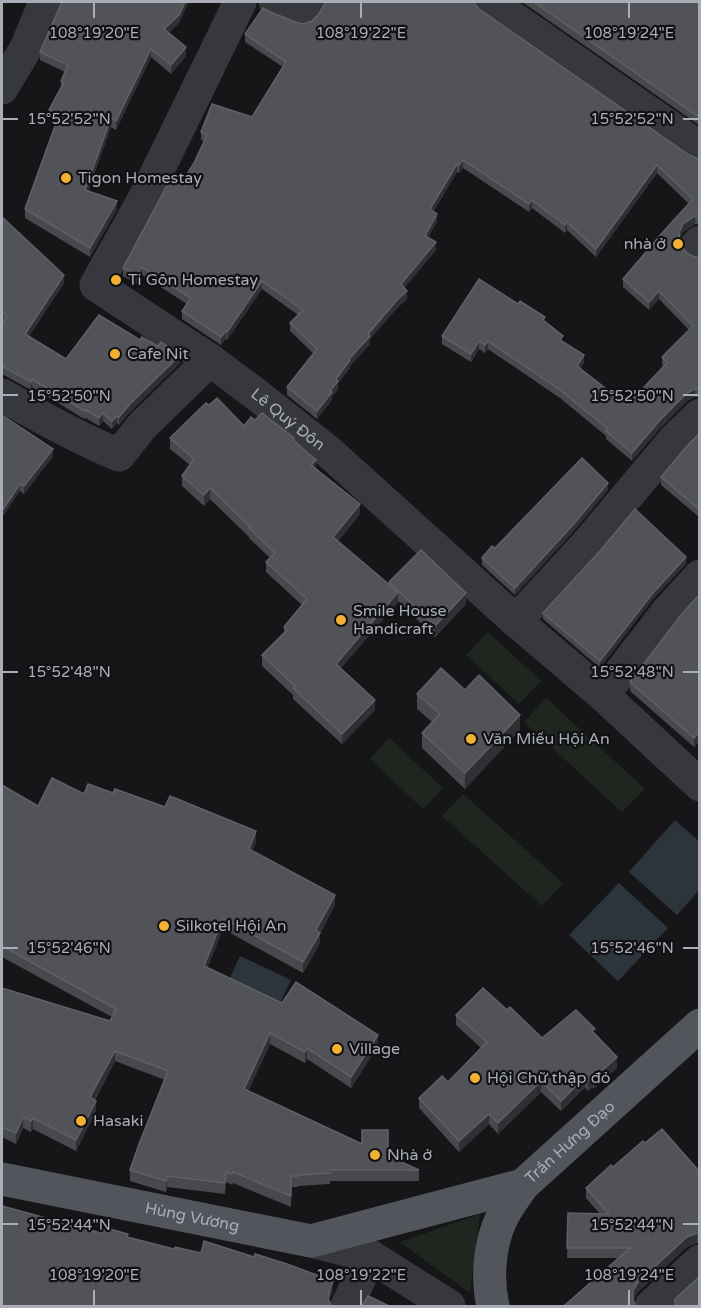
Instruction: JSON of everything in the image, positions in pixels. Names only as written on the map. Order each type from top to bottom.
[{"type":"main road","name":"Trần Hưng Đạo","points":[[311,1241],[523,1185],[699,1025]]},
{"type":"main road","name":"Hùng Vương","points":[[2,1179],[311,1241]]},
{"type":"main road","points":[[493,1306],[490,1295],[490,1258],[500,1221],[523,1185]]},
{"type":"street","points":[[2,88],[26,48],[45,2]]},
{"type":"street","name":"Lê Quý Đôn","points":[[240,2],[145,197],[96,285],[210,360],[330,453],[516,621],[603,695],[699,785]]},
{"type":"street","points":[[275,2],[302,13],[309,2]]},
{"type":"street","points":[[490,2],[699,148]]},
{"type":"street","points":[[699,242],[697,245],[699,247]]},
{"type":"street","points":[[2,394],[43,420],[119,455],[143,425],[210,360]]},
{"type":"street","points":[[516,621],[586,545],[674,440],[699,415]]},
{"type":"street","points":[[603,695],[667,612],[699,576]]},
{"type":"street","points":[[311,1241],[370,1256],[449,1306]]},
{"type":"street","points":[[347,1306],[370,1256]]},
{"type":"street","points":[[651,1306],[699,1261]]},
{"type":"shaded area","points":[[488,632],[541,681],[519,704],[466,655]]},
{"type":"shaded area","points":[[546,698],[645,789],[622,812],[524,722]]},
{"type":"shaded area","points":[[389,738],[443,788],[423,809],[370,759]]},
{"type":"shaded area","points":[[463,794],[563,883],[542,906],[442,816]]},
{"type":"shaded area","points":[[675,820],[700,842],[699,890],[677,915],[629,872]]},
{"type":"shaded area","points":[[619,883],[668,928],[618,981],[569,935]]},
{"type":"shaded area","points":[[240,956],[291,980],[279,1005],[228,982]]},
{"type":"shaded area","points":[[480,1214],[470,1293],[400,1242]]},
{"type":"building","points":[[62,2],[185,2],[179,15],[164,29],[186,47],[171,65],[151,49],[116,121],[111,118],[85,190],[117,201],[90,248],[25,209],[59,115],[49,110],[64,82],[61,81],[68,65],[40,52]]},
{"type":"building","points":[[326,2],[473,2],[479,9],[689,155],[699,159],[699,216],[683,224],[679,233],[680,244],[686,252],[699,258],[699,389],[687,393],[632,453],[606,431],[608,429],[560,390],[488,341],[485,345],[479,341],[471,354],[442,336],[479,279],[518,304],[520,301],[545,317],[543,320],[563,336],[560,340],[584,355],[577,366],[627,405],[667,363],[662,357],[693,326],[659,291],[649,302],[623,279],[693,199],[657,165],[596,249],[567,222],[565,225],[532,200],[529,204],[463,160],[459,165],[457,164],[430,209],[437,214],[425,236],[436,242],[401,284],[407,291],[349,359],[336,379],[338,381],[330,391],[332,392],[317,411],[287,387],[317,349],[290,323],[303,310],[262,281],[227,332],[221,337],[182,311],[191,298],[142,267],[137,276],[123,268],[171,178],[181,184],[194,163],[207,135],[201,132],[212,104],[252,117],[286,62],[245,34],[263,8],[303,24],[312,21]]},
{"type":"building","points":[[534,2],[699,2],[699,117]]},
{"type":"building","points":[[2,217],[64,275],[25,334],[66,359],[99,315],[140,340],[142,337],[158,346],[161,342],[180,355],[119,417],[117,416],[112,421],[103,413],[99,418],[81,409],[32,379],[31,382],[2,366],[2,324],[7,316],[2,311]]},
{"type":"building","points":[[217,398],[244,426],[251,417],[255,420],[262,413],[294,438],[293,440],[316,460],[311,465],[360,504],[333,537],[398,592],[336,664],[375,700],[342,734],[262,655],[287,630],[284,627],[307,599],[266,562],[275,553],[250,527],[210,488],[204,495],[182,476],[194,459],[170,438],[206,403],[209,405]]},
{"type":"building","points":[[2,415],[53,449],[24,486],[20,484],[2,511]]},
{"type":"building","points":[[699,434],[699,509],[661,477]]},
{"type":"building","points":[[582,458],[608,483],[515,588],[482,558],[492,546],[495,548]]},
{"type":"building","points":[[635,509],[686,557],[652,594],[600,661],[543,613]]},
{"type":"building","points":[[421,550],[466,593],[435,626],[389,582]]},
{"type":"building","points":[[699,595],[699,733],[694,738],[630,682]]},
{"type":"building","name":"Văn Miếu Hội An","points":[[441,668],[465,690],[479,675],[520,715],[465,773],[422,733],[440,714],[417,694]]},
{"type":"building","points":[[52,778],[84,794],[88,784],[113,793],[115,789],[165,807],[170,796],[256,831],[249,849],[335,895],[316,930],[320,933],[303,962],[223,918],[204,966],[282,1003],[296,982],[378,1035],[351,1077],[307,1048],[305,1052],[270,1033],[244,1089],[362,1144],[362,1130],[388,1130],[388,1156],[419,1170],[330,1170],[330,1173],[291,1176],[291,1196],[233,1172],[232,1174],[226,1172],[225,1183],[167,1176],[166,1181],[130,1170],[168,1071],[115,1051],[90,1097],[96,1101],[76,1140],[33,1118],[31,1121],[23,1117],[16,1133],[2,1127],[2,988],[110,1021],[116,1009],[2,946],[2,785],[38,806]]},
{"type":"building","points":[[483,988],[507,1010],[510,1007],[542,1038],[576,1010],[595,1029],[592,1031],[617,1057],[594,1078],[588,1081],[585,1077],[561,1101],[541,1081],[498,1123],[489,1114],[459,1141],[419,1098],[442,1076],[448,1082],[487,1042],[456,1015]]},
{"type":"building","points":[[662,1129],[699,1171],[699,1233],[687,1237],[638,1282],[633,1291],[636,1306],[564,1306],[630,1248],[567,1248],[568,1213],[609,1214],[586,1188],[611,1165],[613,1167],[643,1141],[645,1143]]},
{"type":"building","points":[[2,1206],[101,1233],[102,1227],[128,1234],[127,1237],[174,1249],[175,1247],[201,1253],[204,1241],[254,1257],[255,1254],[333,1281],[328,1299],[332,1306],[2,1306]]},
{"type":"building","points":[[699,1277],[699,1306],[675,1306],[675,1299]]},
{"type":"building","points":[[368,1296],[387,1305],[362,1306]]},
{"type":"place","name":"Tigon Homestay","points":[[66,178]]},
{"type":"place","name":"nhà ở","points":[[678,244]]},
{"type":"place","name":"Ti Gôn Homestay","points":[[116,280]]},
{"type":"place","name":"Cafe Nit","points":[[115,354]]},
{"type":"place","name":"Smile House Handicraft","points":[[341,620]]},
{"type":"place","name":"Văn Miếu Hội An","points":[[471,739]]},
{"type":"place","name":"Silkotel Hội An","points":[[164,926]]},
{"type":"place","name":"Village","points":[[337,1049]]},
{"type":"place","name":"Hội Chữ thập đỏ","points":[[475,1078]]},
{"type":"place","name":"Hasaki","points":[[81,1121]]},
{"type":"place","name":"Nhà ở","points":[[375,1155]]}]
